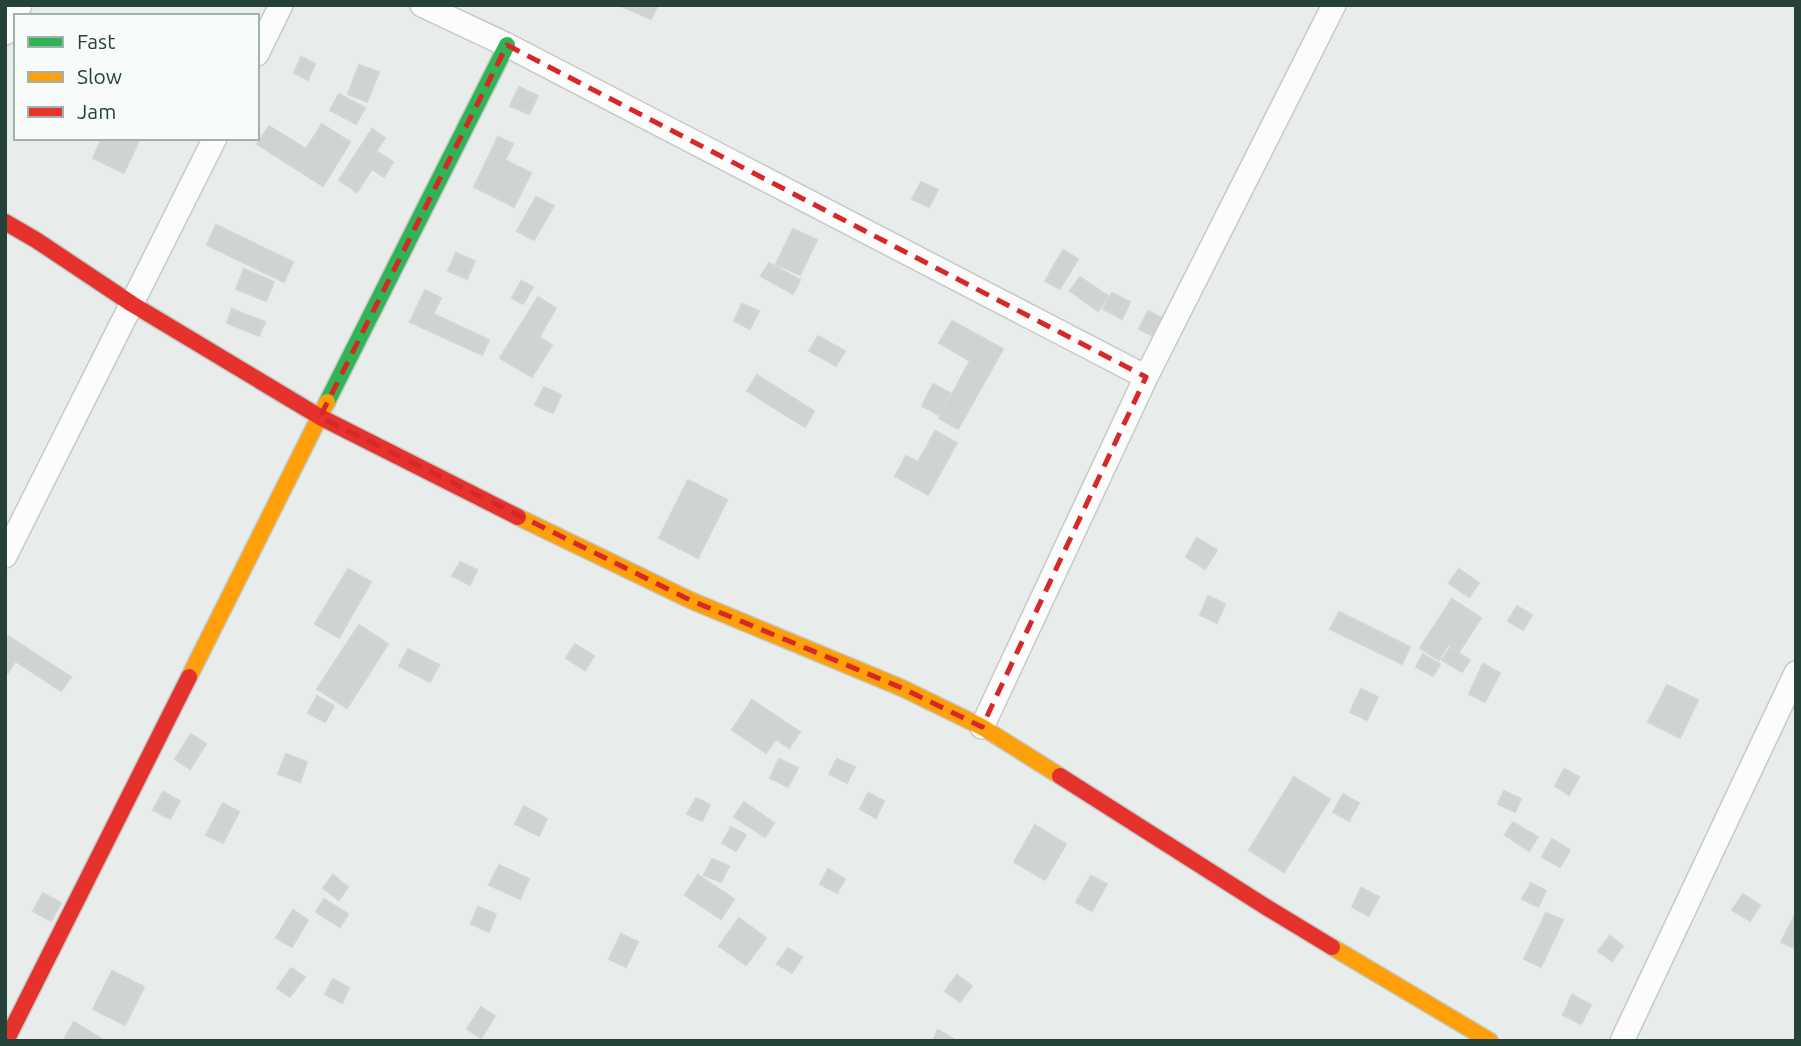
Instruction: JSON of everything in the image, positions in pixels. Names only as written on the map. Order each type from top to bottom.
[{"type":"street","points":[[259,50],[281,5]]},
{"type":"street","points":[[422,5],[507,45],[1146,377]]},
{"type":"street","points":[[982,727],[1146,377],[1334,5]]},
{"type":"street","points":[[5,33],[14,16]]},
{"type":"street","points":[[6,1041],[507,45]]},
{"type":"street","points":[[5,556],[214,140]]},
{"type":"street","points":[[5,222],[132,304],[320,417],[559,538],[690,600],[902,688],[982,727],[1266,907],[1490,1041]]},
{"type":"street","points":[[1622,1041],[1793,683]]},
{"type":"highlighted area","points":[[507,45],[1146,377],[982,727],[902,688],[690,600],[320,417]]},
{"type":"building","points":[[619,5],[658,5],[651,19]]},
{"type":"building","points":[[301,57],[315,64],[308,80],[294,73]]},
{"type":"building","points":[[359,65],[379,72],[367,102],[348,94]]},
{"type":"building","points":[[519,87],[538,96],[529,114],[510,106]]},
{"type":"building","points":[[339,94],[365,108],[356,124],[330,110]]},
{"type":"building","points":[[322,124],[350,142],[323,186],[257,144],[269,126],[306,149]]},
{"type":"building","points":[[372,129],[385,138],[376,151],[393,162],[384,177],[372,169],[357,192],[339,180]]},
{"type":"building","points":[[498,137],[513,144],[505,160],[531,173],[514,207],[474,187]]},
{"type":"building","points":[[101,140],[139,140],[124,173],[93,158]]},
{"type":"building","points":[[921,182],[938,190],[929,207],[912,199]]},
{"type":"building","points":[[536,197],[554,206],[534,240],[517,231]]},
{"type":"building","points":[[216,225],[293,262],[284,282],[207,245]]},
{"type":"building","points":[[793,229],[817,240],[800,275],[776,264]]},
{"type":"building","points":[[1063,250],[1078,259],[1060,289],[1045,281]]},
{"type":"building","points":[[456,253],[475,261],[467,279],[448,271]]},
{"type":"building","points":[[769,263],[800,280],[793,294],[761,276]]},
{"type":"building","points":[[244,269],[274,282],[266,301],[236,289]]},
{"type":"building","points":[[1080,277],[1108,296],[1098,311],[1070,291]]},
{"type":"building","points":[[521,281],[533,287],[523,304],[512,298]]},
{"type":"building","points":[[425,290],[441,298],[433,314],[489,340],[482,355],[410,322]]},
{"type":"building","points":[[1112,293],[1130,302],[1122,319],[1103,309]]},
{"type":"building","points":[[538,297],[556,308],[539,337],[552,345],[532,377],[500,358]]},
{"type":"building","points":[[742,304],[759,311],[750,329],[734,321]]},
{"type":"building","points":[[232,309],[265,322],[259,336],[227,323]]},
{"type":"building","points":[[1148,311],[1164,319],[1155,337],[1139,329]]},
{"type":"building","points":[[952,321],[1003,349],[958,429],[939,418],[970,361],[939,343]]},
{"type":"building","points":[[818,336],[845,351],[836,366],[809,351]]},
{"type":"building","points":[[757,375],[814,411],[805,427],[747,391]]},
{"type":"building","points":[[933,384],[950,393],[939,415],[922,406]]},
{"type":"building","points":[[544,387],[561,395],[553,413],[535,405]]},
{"type":"building","points":[[935,431],[957,443],[928,495],[895,476],[906,456],[918,462]]},
{"type":"building","points":[[688,480],[727,500],[698,558],[659,538]]},
{"type":"building","points":[[1197,538],[1217,550],[1205,569],[1186,557]]},
{"type":"building","points":[[460,562],[477,570],[470,585],[452,576]]},
{"type":"building","points":[[348,569],[371,582],[339,638],[315,624]]},
{"type":"building","points":[[1459,569],[1479,583],[1469,597],[1449,583]]},
{"type":"building","points":[[1208,596],[1225,604],[1217,623],[1200,615]]},
{"type":"building","points":[[1452,599],[1481,618],[1459,652],[1448,645],[1439,660],[1420,648]]},
{"type":"building","points":[[1517,606],[1532,615],[1523,630],[1508,621]]},
{"type":"building","points":[[1339,612],[1410,647],[1402,664],[1330,629]]},
{"type":"building","points":[[359,625],[388,644],[347,708],[317,689]]},
{"type":"building","points":[[8,636],[71,677],[61,691],[15,661],[8,673],[5,671],[5,640]]},
{"type":"building","points":[[575,644],[594,656],[585,670],[566,658]]},
{"type":"building","points":[[1450,648],[1470,660],[1462,672],[1442,660]]},
{"type":"building","points":[[408,649],[439,665],[430,682],[399,666]]},
{"type":"building","points":[[1423,654],[1440,664],[1433,676],[1416,667]]},
{"type":"building","points":[[1483,664],[1500,673],[1485,702],[1469,694]]},
{"type":"building","points":[[1667,685],[1698,700],[1680,738],[1648,722]]},
{"type":"building","points":[[1361,689],[1378,697],[1367,720],[1350,712]]},
{"type":"building","points":[[317,696],[334,706],[325,722],[308,713]]},
{"type":"building","points":[[752,700],[800,732],[789,748],[776,739],[766,753],[732,730]]},
{"type":"building","points":[[191,734],[206,744],[190,769],[175,759]]},
{"type":"building","points":[[286,754],[307,762],[300,782],[278,774]]},
{"type":"building","points":[[779,759],[798,768],[788,787],[770,778]]},
{"type":"building","points":[[837,759],[855,767],[847,783],[829,774]]},
{"type":"building","points":[[1564,769],[1579,777],[1569,795],[1555,786]]},
{"type":"building","points":[[1294,777],[1330,799],[1284,872],[1249,850]]},
{"type":"building","points":[[1504,791],[1521,799],[1515,812],[1498,804]]},
{"type":"building","points":[[163,792],[180,801],[170,819],[153,810]]},
{"type":"building","points":[[868,793],[884,801],[876,818],[860,809]]},
{"type":"building","points":[[1343,794],[1359,803],[1349,821],[1333,812]]},
{"type":"building","points":[[696,798],[710,805],[702,821],[687,814]]},
{"type":"building","points":[[744,802],[774,823],[765,837],[734,817]]},
{"type":"building","points":[[223,803],[239,812],[223,843],[206,835]]},
{"type":"building","points":[[524,806],[547,819],[539,836],[515,824]]},
{"type":"building","points":[[1513,822],[1538,837],[1529,851],[1505,835]]},
{"type":"building","points":[[1035,825],[1066,844],[1045,880],[1014,862]]},
{"type":"building","points":[[731,827],[746,835],[736,851],[722,843]]},
{"type":"building","points":[[1552,839],[1570,850],[1560,867],[1542,857]]},
{"type":"building","points":[[712,859],[729,866],[721,882],[704,875]]},
{"type":"building","points":[[499,865],[529,879],[520,899],[489,885]]},
{"type":"building","points":[[828,869],[845,879],[837,893],[820,884]]},
{"type":"building","points":[[333,875],[348,887],[339,900],[323,888]]},
{"type":"building","points":[[698,875],[734,899],[721,919],[685,895]]},
{"type":"building","points":[[1091,876],[1107,884],[1092,911],[1076,902]]},
{"type":"building","points":[[1531,883],[1546,891],[1538,907],[1522,899]]},
{"type":"building","points":[[1361,888],[1379,897],[1369,916],[1352,907]]},
{"type":"building","points":[[43,893],[61,903],[51,921],[33,911]]},
{"type":"building","points":[[1743,894],[1760,905],[1750,921],[1732,910]]},
{"type":"building","points":[[324,899],[348,914],[340,927],[316,912]]},
{"type":"building","points":[[478,907],[496,914],[489,932],[471,924]]},
{"type":"building","points":[[293,910],[308,920],[292,947],[276,938]]},
{"type":"building","points":[[1546,913],[1563,920],[1541,967],[1524,959]]},
{"type":"building","points":[[1796,913],[1796,949],[1781,942]]},
{"type":"building","points":[[739,918],[766,938],[746,965],[719,946]]},
{"type":"building","points":[[621,934],[638,942],[626,967],[609,959]]},
{"type":"building","points":[[1610,936],[1623,946],[1612,961],[1598,951]]},
{"type":"building","points":[[788,948],[802,957],[792,973],[777,964]]},
{"type":"building","points":[[291,968],[305,977],[290,997],[277,988]]},
{"type":"building","points":[[112,971],[144,987],[125,1025],[93,1009]]},
{"type":"building","points":[[957,975],[972,986],[960,1002],[945,991]]},
{"type":"building","points":[[333,979],[349,988],[342,1003],[325,994]]},
{"type":"building","points":[[1572,995],[1591,1005],[1581,1024],[1563,1015]]},
{"type":"building","points":[[481,1007],[495,1016],[481,1038],[467,1029]]},
{"type":"building","points":[[74,1022],[105,1041],[63,1041]]},
{"type":"building","points":[[938,1030],[957,1041],[933,1041]]},
{"type":"traffic: fast","points":[[327,402],[507,45]]},
{"type":"traffic: slow","points":[[189,677],[327,402]]},
{"type":"traffic: slow","points":[[518,517],[690,600],[902,688],[982,727],[1060,776]]},
{"type":"traffic: slow","points":[[1332,947],[1490,1041]]},
{"type":"traffic: jam","points":[[5,222],[132,304],[320,417],[518,517]]},
{"type":"traffic: jam","points":[[6,1041],[189,677]]},
{"type":"traffic: jam","points":[[1060,776],[1332,947]]}]
